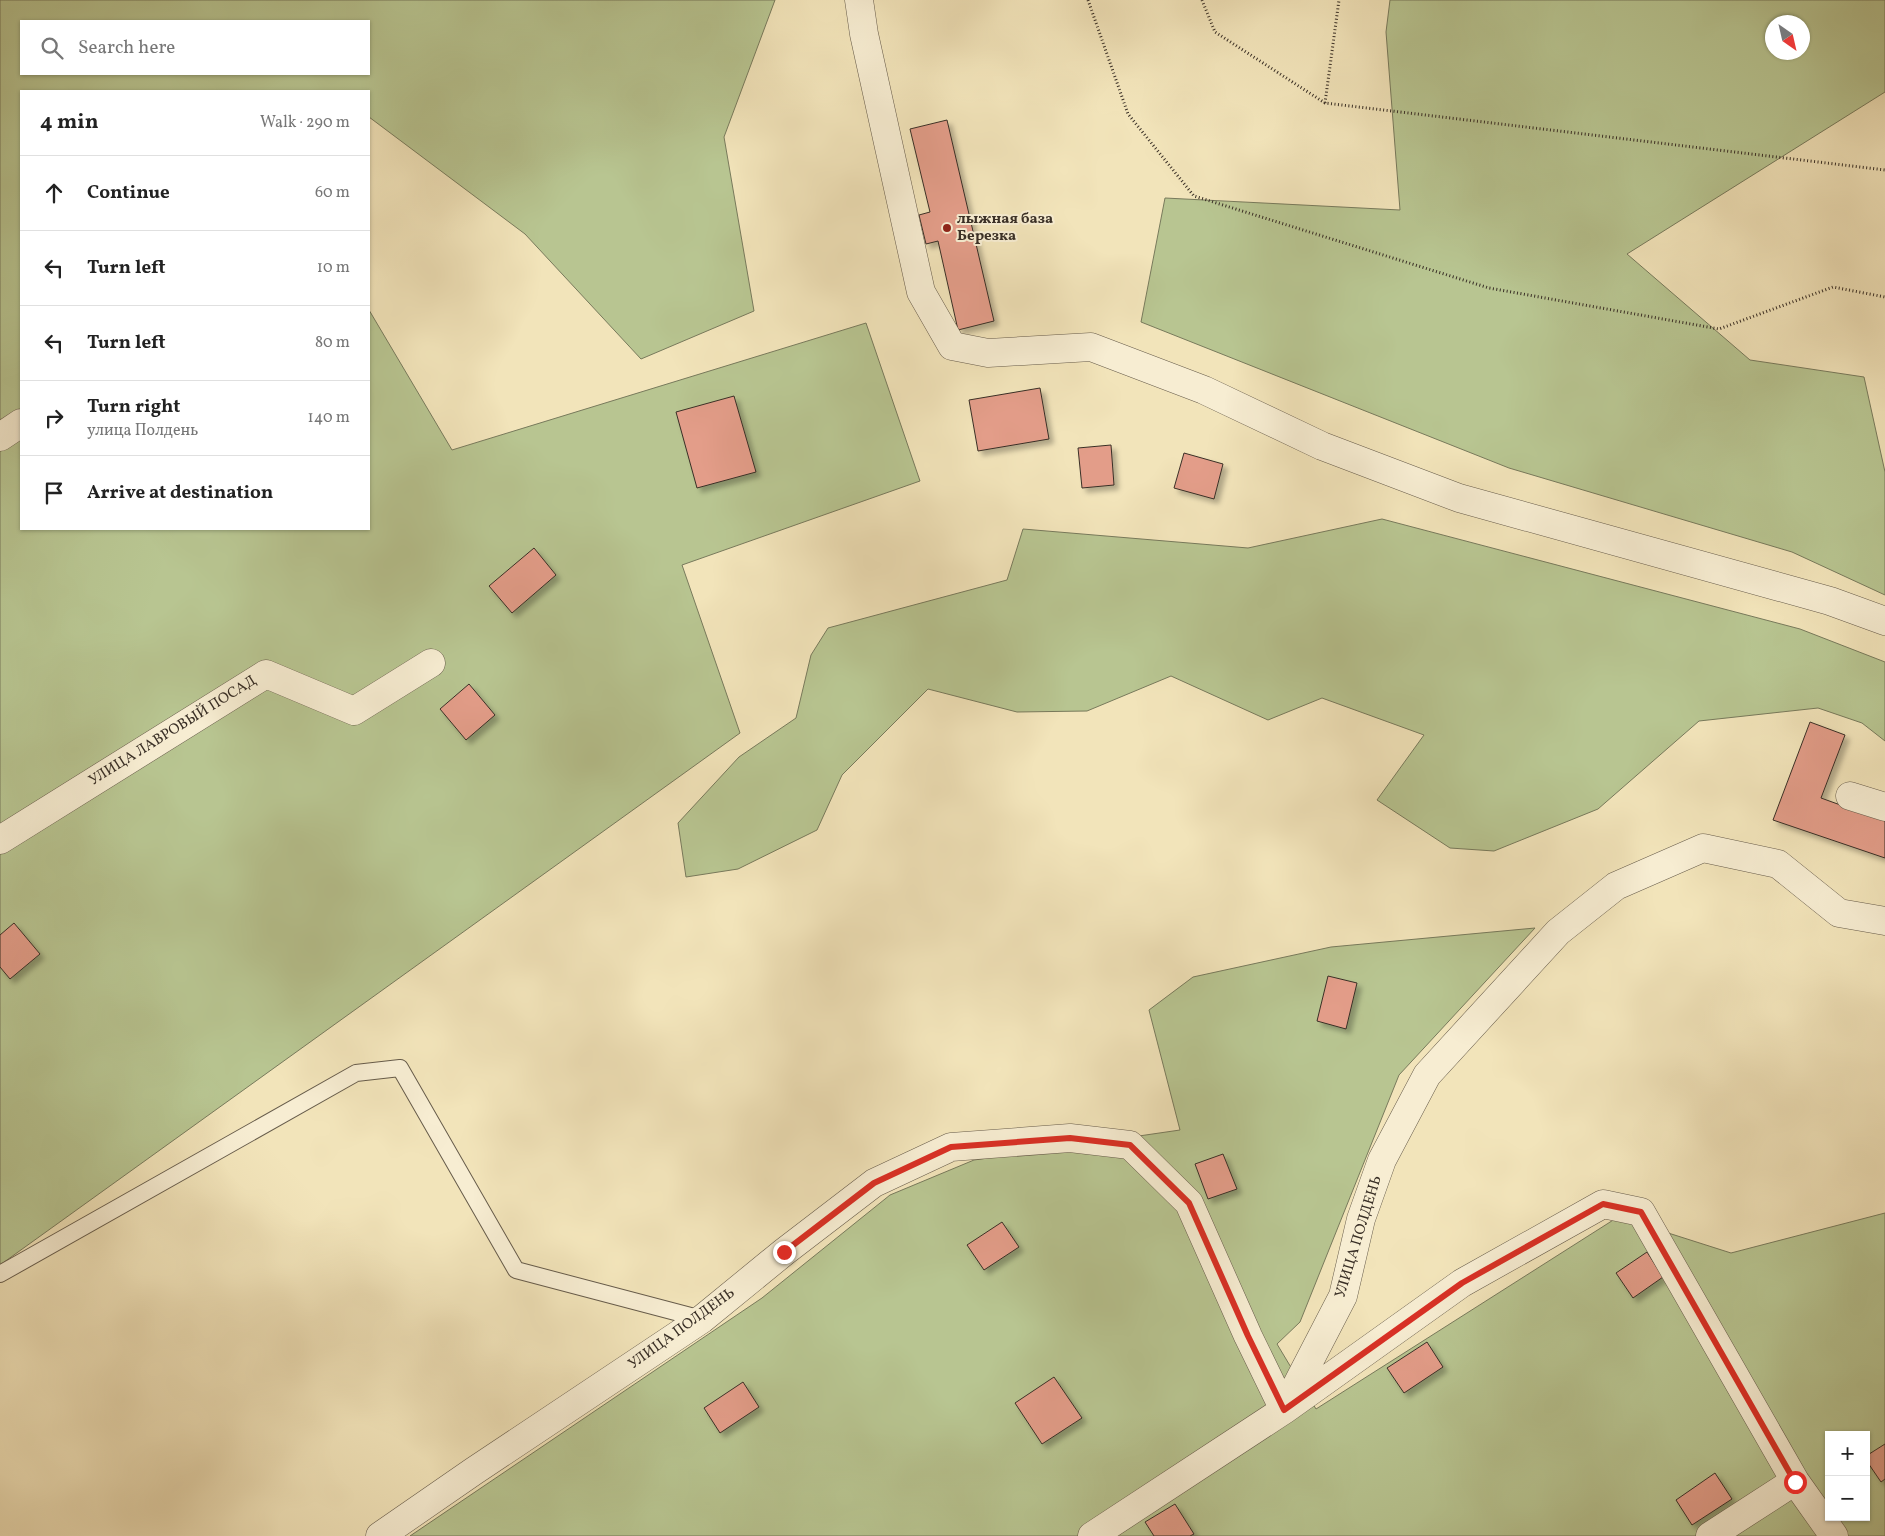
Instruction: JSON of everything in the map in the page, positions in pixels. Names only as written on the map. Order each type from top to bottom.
[{"type":"street","points":[[859,0],[864,34],[921,292],[952,346],[988,354],[1092,347],[1204,390],[1322,446],[1459,498],[1830,601],[1885,621]]},
{"type":"street","points":[[0,437],[20,424]]},
{"type":"street","name":"УЛИЦА ЛАВРОВЫЙ ПОСАД","points":[[0,840],[266,674],[354,710],[430,663]]},
{"type":"street","points":[[1850,796],[1885,807]]},
{"type":"street","name":"УЛИЦА ПОЛДЕНЬ","points":[[1284,1410],[1343,1296],[1362,1219],[1382,1160],[1428,1075],[1565,926],[1616,886],[1703,848],[1778,864],[1839,913],[1885,921]]},
{"type":"street","name":"УЛИЦА ПОЛДЕНЬ","points":[[380,1536],[702,1319],[784,1252],[874,1183],[951,1147],[1070,1138],[1130,1145],[1189,1203],[1248,1336],[1284,1410]]},
{"type":"street","points":[[1092,1536],[1284,1410],[1462,1283],[1603,1204],[1641,1212],[1795,1482],[1834,1536]]},
{"type":"street","points":[[1710,1536],[1795,1482]]},
{"type":"lane","points":[[0,1274],[356,1072],[400,1068],[516,1270],[702,1319]]},
{"type":"path","points":[[1088,0],[1128,114],[1194,196],[1489,288],[1719,329],[1833,287],[1885,297]]},
{"type":"path","points":[[1202,0],[1214,32],[1325,103],[1885,170]]},
{"type":"path","points":[[1325,103],[1339,0]]},
{"type":"green space","points":[[0,0],[775,0],[724,137],[754,311],[641,359],[525,234],[370,118],[370,90],[20,90],[20,530],[370,530],[370,312],[452,450],[866,323],[920,481],[682,565],[740,733],[0,1265]]},
{"type":"green space","points":[[1390,0],[1885,0],[1885,92],[1627,254],[1750,360],[1864,377],[1885,472],[1885,595],[1792,552],[1509,468],[1141,322],[1165,198],[1400,210],[1386,32]]},
{"type":"green space","points":[[1382,519],[1800,629],[1885,662],[1885,741],[1862,723],[1818,708],[1699,721],[1598,809],[1494,851],[1450,848],[1377,800],[1424,735],[1322,698],[1268,720],[1171,676],[1087,711],[1017,712],[928,689],[842,775],[817,830],[738,869],[686,877],[678,823],[739,757],[796,718],[811,655],[828,628],[1007,580],[1023,529],[1248,548]]},
{"type":"green space","points":[[1535,928],[1399,1075],[1300,1322],[1277,1344],[1316,1409],[1618,1217],[1731,1253],[1885,1213],[1885,1536],[410,1536],[762,1298],[890,1195],[974,1160],[1180,1130],[1149,1010],[1193,977],[1331,947]]},
{"type":"building","name":"лыжная база Березка","points":[[947,120],[994,321],[958,330],[938,241],[926,244],[919,215],[930,212],[910,129]]},
{"type":"building","points":[[1040,388],[1049,439],[978,451],[969,400]]},
{"type":"building","points":[[734,396],[756,472],[697,488],[676,412]]},
{"type":"building","points":[[1111,445],[1114,485],[1082,488],[1078,448]]},
{"type":"building","points":[[1184,453],[1223,464],[1214,499],[1174,488]]},
{"type":"building","points":[[534,548],[556,575],[512,613],[489,586]]},
{"type":"building","points":[[469,684],[495,715],[466,740],[440,709]]},
{"type":"building","points":[[1810,722],[1845,735],[1821,798],[1885,821],[1885,858],[1773,820]]},
{"type":"building","points":[[14,923],[40,954],[10,979],[0,967],[0,935]]},
{"type":"building","points":[[1328,976],[1357,983],[1346,1029],[1317,1021]]},
{"type":"building","points":[[1223,1154],[1237,1189],[1208,1199],[1195,1164]]},
{"type":"building","points":[[1002,1222],[1019,1247],[984,1270],[967,1245]]},
{"type":"building","points":[[1647,1252],[1663,1277],[1633,1298],[1616,1273]]},
{"type":"building","points":[[1427,1342],[1443,1367],[1404,1393],[1387,1368]]},
{"type":"building","points":[[1054,1377],[1082,1418],[1042,1444],[1015,1403]]},
{"type":"building","points":[[743,1382],[759,1407],[720,1433],[704,1408]]},
{"type":"building","points":[[1885,1444],[1885,1479],[1881,1482],[1870,1466],[1870,1453]]},
{"type":"building","points":[[1715,1473],[1732,1499],[1692,1525],[1676,1500]]},
{"type":"building","points":[[1175,1504],[1194,1534],[1190,1536],[1154,1536],[1145,1522]]},
{"type":"place","name":"лыжная база Березка","points":[[947,228]]},
{"type":"route","points":[[784,1252],[874,1183],[951,1147],[1070,1138],[1130,1145],[1189,1203],[1248,1336],[1284,1410],[1462,1283],[1603,1204],[1641,1212],[1795,1482]]}]
